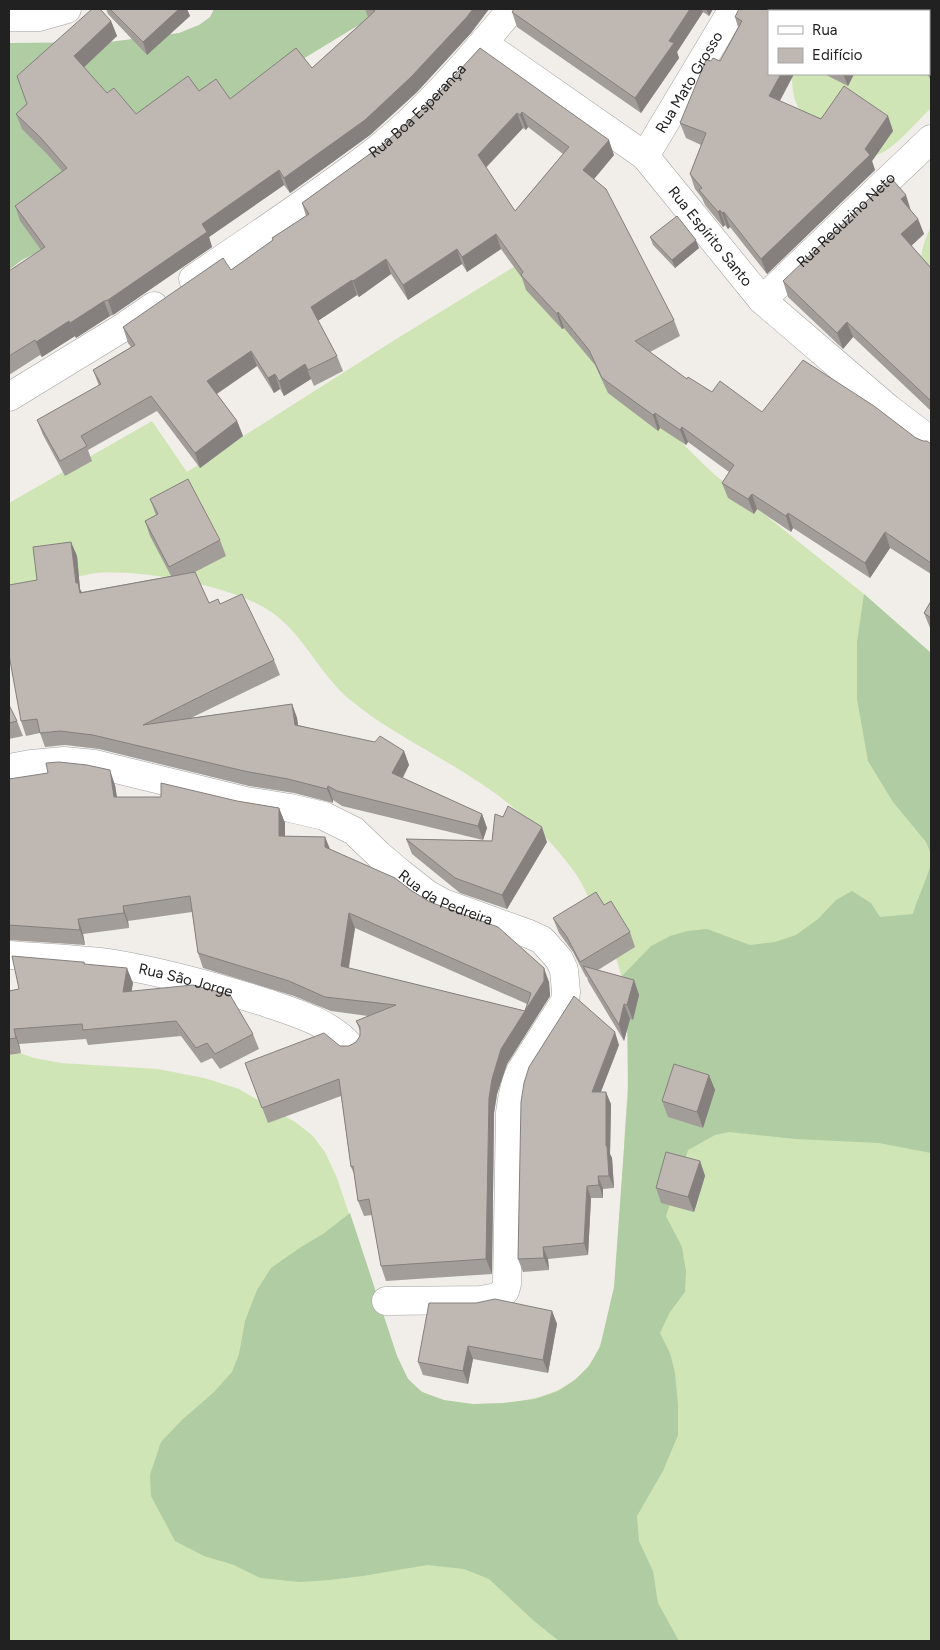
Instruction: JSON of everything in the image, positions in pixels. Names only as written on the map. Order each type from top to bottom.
[{"type":"street","points":[[9,17],[39,17],[67,9]]},
{"type":"street","name":"Rua Boa Esperança","points":[[9,397],[122,328],[319,192],[372,153],[428,103],[512,9]]},
{"type":"street","name":"Rua Mato Grosso","points":[[644,156],[733,9]]},
{"type":"street","name":"Rua Espírito Santo","points":[[483,43],[644,156],[762,300],[889,409],[931,441]]},
{"type":"street","name":"Rua Reduzino Neto","points":[[762,300],[931,139]]},
{"type":"street","name":"Rua da Pedreira","points":[[9,768],[64,761],[94,764],[246,801],[324,816],[354,831],[385,861],[435,898],[456,909],[542,940],[558,959],[564,970],[565,1001],[520,1072],[514,1090],[510,1113],[507,1284],[505,1291],[497,1297],[481,1300],[386,1301]]},
{"type":"street","name":"Rua São Jorge","points":[[9,955],[114,964],[211,985],[318,1022],[344,1038],[350,1046]]},
{"type":"green space","points":[[214,9],[377,9],[362,23],[280,73],[60,241],[22,260],[9,270],[9,43],[109,42],[179,33],[199,25],[210,17]]},
{"type":"green space","points":[[931,9],[931,108],[903,136],[887,150],[879,154],[871,157],[800,111],[793,93],[792,75],[930,75],[930,10],[814,10]]},
{"type":"green space","points":[[931,227],[931,290],[923,274],[921,259],[924,244]]},
{"type":"green space","points":[[530,257],[618,370],[689,450],[715,475],[864,594],[931,653],[931,1641],[9,1641],[9,1049],[34,1058],[61,1063],[158,1069],[204,1078],[239,1089],[295,1122],[312,1135],[325,1152],[337,1178],[397,1356],[408,1378],[424,1393],[442,1400],[472,1404],[510,1402],[538,1397],[564,1387],[575,1379],[586,1369],[598,1350],[607,1325],[617,1264],[629,1042],[626,1000],[613,949],[576,873],[555,847],[533,825],[497,795],[365,712],[349,699],[329,678],[285,623],[258,604],[212,587],[159,576],[133,573],[90,574],[49,585],[9,599],[9,503],[152,421],[187,472],[393,341]]},
{"type":"green space","points":[[864,594],[931,653],[931,854],[926,842],[893,802],[868,761],[857,699],[857,642]]},
{"type":"green space","points":[[931,862],[931,1153],[879,1143],[796,1139],[729,1132],[715,1135],[688,1150],[666,1216],[682,1247],[686,1271],[685,1292],[670,1312],[660,1333],[670,1353],[675,1373],[678,1435],[663,1471],[637,1516],[639,1541],[653,1571],[658,1603],[679,1641],[559,1641],[534,1621],[489,1579],[464,1569],[427,1565],[363,1576],[300,1582],[260,1578],[234,1565],[204,1556],[175,1541],[151,1496],[150,1475],[161,1442],[182,1420],[214,1392],[232,1372],[239,1354],[245,1321],[257,1290],[271,1268],[323,1234],[350,1213],[397,1356],[408,1379],[422,1392],[444,1400],[473,1404],[504,1403],[535,1399],[558,1391],[575,1380],[589,1366],[600,1347],[614,1287],[628,1092],[627,1007],[622,976],[651,946],[670,936],[687,931],[707,929],[750,945],[775,942],[796,935],[818,919],[836,900],[852,891],[871,903],[880,917],[913,914]]},
{"type":"building","points":[[92,9],[100,9],[111,21],[74,56],[107,93],[114,88],[136,114],[188,76],[199,91],[216,79],[230,99],[296,48],[312,68],[375,11],[372,9],[473,9],[411,77],[365,120],[284,178],[279,170],[202,224],[207,232],[108,300],[9,356],[9,271],[45,247],[15,206],[67,168],[41,138],[16,114],[27,104],[17,76]]},
{"type":"building","points":[[110,9],[179,9],[143,42]]},
{"type":"building","points":[[514,9],[690,9],[669,41],[674,43],[635,98],[512,12]]},
{"type":"building","points":[[739,9],[849,9],[768,10],[768,75],[780,75],[769,96],[821,119],[844,86],[888,116],[865,149],[870,155],[761,259],[724,212],[722,213],[720,210],[718,212],[699,190],[702,188],[690,174],[706,133],[680,123],[706,60],[711,61],[713,58],[720,61],[742,21],[735,17]]},
{"type":"building","points":[[931,40],[931,72],[930,70]]},
{"type":"building","points":[[480,48],[609,140],[583,170],[606,189],[674,320],[635,341],[687,379],[688,377],[712,392],[720,381],[762,412],[803,360],[874,406],[916,438],[931,444],[931,563],[885,532],[865,563],[788,513],[786,516],[752,494],[748,499],[722,483],[734,465],[682,427],[680,430],[655,413],[653,415],[602,378],[589,350],[558,312],[557,314],[521,275],[523,272],[496,234],[462,257],[457,249],[403,285],[386,259],[311,307],[337,356],[308,370],[305,364],[279,381],[275,374],[268,378],[251,351],[207,381],[237,421],[195,453],[151,396],[81,436],[87,446],[60,461],[37,420],[101,384],[93,370],[135,345],[123,327],[223,258],[231,270],[273,240],[272,238],[309,214],[302,203],[385,143],[434,98]],"holes":[[[522,112],[569,147],[515,211],[478,155],[517,113],[520,115]]]},
{"type":"building","points":[[891,178],[906,195],[901,199],[918,219],[901,234],[931,268],[931,401],[847,322],[837,333],[783,281]]},
{"type":"building","points":[[677,216],[696,240],[672,260],[650,237]]},
{"type":"building","points":[[188,479],[220,540],[169,567],[145,521],[158,514],[150,499]]},
{"type":"building","points":[[71,542],[76,583],[78,583],[80,593],[195,572],[209,603],[218,599],[220,604],[242,594],[274,660],[143,725],[292,704],[295,725],[375,742],[380,736],[404,751],[392,773],[482,814],[478,826],[337,791],[328,786],[327,789],[288,779],[244,771],[93,735],[60,731],[40,733],[37,719],[21,721],[9,655],[9,585],[37,580],[33,547]]},
{"type":"building","points":[[931,601],[931,618],[924,613]]},
{"type":"building","points":[[9,705],[17,721],[9,723]]},
{"type":"building","points":[[59,762],[87,765],[110,770],[114,797],[161,797],[161,783],[237,801],[279,808],[279,836],[325,837],[325,847],[395,878],[430,902],[498,927],[544,968],[544,981],[501,1049],[492,1079],[489,1098],[486,1259],[381,1266],[369,1199],[358,1201],[353,1166],[351,1167],[339,1079],[262,1108],[245,1063],[324,1033],[340,1046],[349,1046],[356,1042],[360,1036],[360,1027],[356,1021],[396,1005],[325,997],[289,981],[198,953],[190,896],[123,906],[124,913],[78,919],[80,930],[9,925],[9,779],[48,773],[46,763]],"holes":[[[349,913],[531,993],[525,1011],[341,966]]]},
{"type":"building","points":[[508,806],[542,827],[502,895],[455,878],[406,839],[492,841],[495,814],[503,817]]},
{"type":"building","points":[[596,892],[604,905],[611,901],[630,932],[580,962],[567,937],[553,918]]},
{"type":"building","points":[[12,956],[84,962],[84,964],[127,968],[123,992],[193,985],[230,995],[253,1034],[215,1054],[207,1043],[196,1048],[176,1021],[83,1030],[82,1024],[14,1029],[16,1038],[9,1039],[9,991],[19,989]]},
{"type":"building","points":[[583,966],[634,980],[627,1005],[624,1004],[619,1025]]},
{"type":"building","points":[[574,996],[615,1032],[592,1092],[606,1092],[606,1146],[609,1176],[598,1176],[599,1185],[587,1186],[584,1243],[543,1247],[544,1258],[518,1259],[521,1102],[524,1083],[529,1067]]},
{"type":"building","points":[[674,1064],[709,1075],[697,1112],[662,1101]]},
{"type":"building","points":[[666,1152],[700,1161],[688,1197],[656,1188]]},
{"type":"building","points":[[495,1299],[552,1311],[543,1360],[468,1346],[463,1371],[418,1362],[429,1303],[476,1303]]}]
